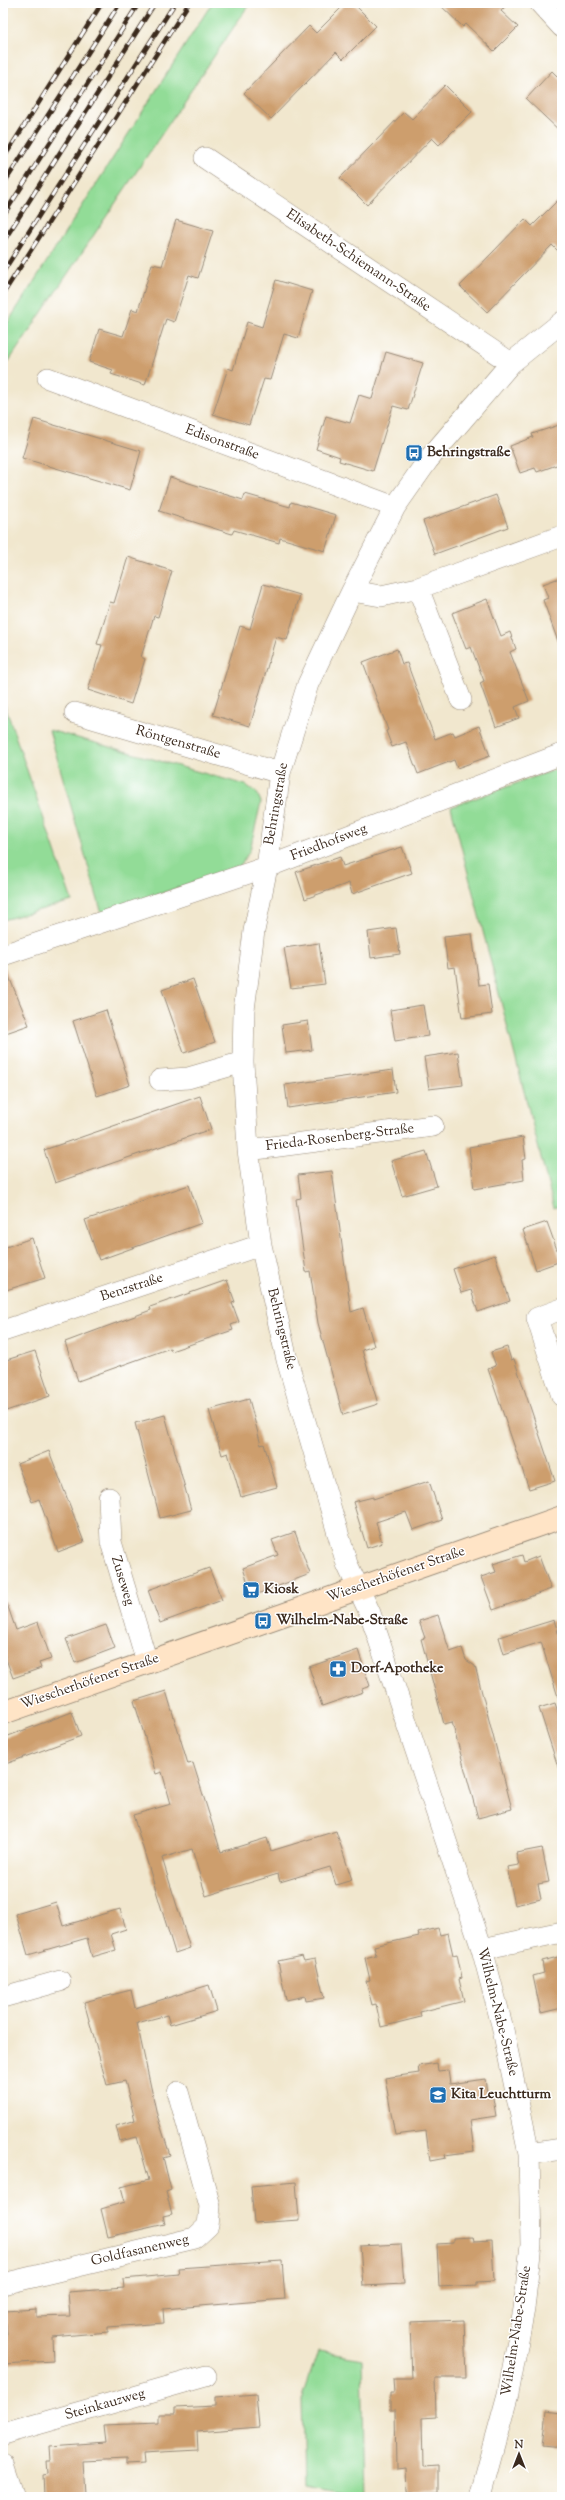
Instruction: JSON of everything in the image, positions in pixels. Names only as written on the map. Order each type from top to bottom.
[{"type":"street","points":[[540,3],[562,27]]},
{"type":"street","name":"Elisabeth-Schiemann-Straße","points":[[206,158],[511,364]]},
{"type":"street","name":"Behringstraße","points":[[359,1588],[347,1564],[287,1360],[261,1245],[248,1150],[243,1062],[244,1010],[257,913],[266,867],[280,773],[308,684],[352,591],[395,507],[433,455],[511,364],[562,322]]},
{"type":"street","name":"Edisonstraße","points":[[48,378],[395,507]]},
{"type":"street","points":[[352,591],[381,596],[418,588],[562,536]]},
{"type":"street","points":[[418,588],[461,700]]},
{"type":"street","name":"Röntgenstraße","points":[[75,713],[280,773]]},
{"type":"street","name":"Friedhofsweg","points":[[3,956],[266,867],[562,754]]},
{"type":"street","points":[[160,1080],[188,1078],[243,1062]]},
{"type":"street","name":"Frieda-Rosenberg-Straße","points":[[248,1150],[433,1126]]},
{"type":"street","name":"Benzstraße","points":[[3,1331],[261,1245]]},
{"type":"street","points":[[562,1310],[537,1318],[562,1396]]},
{"type":"street","name":"Zuseweg","points":[[109,1498],[111,1542],[147,1662]]},
{"type":"street","name":"Wiescherhöfener Straße","points":[[3,1713],[562,1517]]},
{"type":"street","name":"Wilhelm-Nabe-Straße","points":[[359,1588],[370,1613],[482,1948],[502,2025],[529,2154],[531,2244],[524,2309],[508,2394],[480,2497]]},
{"type":"street","points":[[482,1948],[562,1932]]},
{"type":"street","points":[[3,1997],[60,1981]]},
{"type":"street","name":"Goldfasanenweg","points":[[3,2284],[195,2238],[208,2226],[210,2206],[178,2092]]},
{"type":"street","points":[[529,2154],[562,2149]]},
{"type":"street","name":"Steinkauzweg","points":[[3,2434],[206,2376]]},
{"type":"street","points":[[3,2464],[14,2497]]},
{"type":"green space","points":[[212,3],[250,3],[3,370],[3,330]]},
{"type":"green space","points":[[3,700],[72,901],[3,920]]},
{"type":"green space","points":[[49,730],[246,785],[257,793],[261,802],[250,850],[240,866],[102,914]]},
{"type":"green space","points":[[562,767],[562,1205],[554,1208],[451,807]]},
{"type":"green space","points":[[318,2351],[362,2359],[365,2496],[304,2485],[302,2399]]},
{"type":"building","points":[[346,3],[353,3],[376,26],[343,59],[336,52],[271,119],[244,93],[309,26],[316,33]]},
{"type":"building","points":[[438,3],[509,3],[501,11],[518,27],[494,51],[466,24],[463,27]]},
{"type":"building","points":[[552,71],[562,81],[562,133],[526,99]]},
{"type":"building","points":[[445,85],[472,112],[439,145],[432,138],[367,205],[340,178],[404,112],[412,119]]},
{"type":"building","points":[[562,196],[562,255],[552,245],[487,312],[460,286],[525,219],[532,226]]},
{"type":"building","points":[[176,220],[213,231],[198,278],[189,275],[174,322],[166,319],[145,385],[111,374],[113,370],[89,362],[99,329],[123,336],[132,309],[138,311],[152,264],[162,266]]},
{"type":"building","points":[[276,280],[312,291],[298,338],[284,334],[270,380],[264,379],[249,425],[213,414],[228,368],[233,370],[247,322],[262,327]]},
{"type":"building","points":[[386,352],[423,363],[408,410],[393,406],[373,471],[339,461],[340,457],[316,449],[326,416],[350,423],[359,395],[372,399]]},
{"type":"building","points":[[34,419],[141,451],[130,490],[22,458]]},
{"type":"building","points":[[562,424],[562,463],[537,472],[535,468],[520,473],[510,446],[533,437],[532,434]]},
{"type":"building","points":[[170,477],[243,500],[245,494],[290,507],[291,502],[336,515],[325,551],[280,538],[279,543],[234,530],[232,534],[159,511]]},
{"type":"building","points":[[496,495],[508,527],[435,554],[423,521]]},
{"type":"building","points":[[128,557],[172,571],[158,617],[154,616],[141,657],[145,659],[131,704],[88,690],[102,645],[97,644],[110,602],[114,603]]},
{"type":"building","points":[[562,577],[562,646],[560,647],[543,600],[548,598],[543,584]]},
{"type":"building","points":[[263,584],[300,595],[287,640],[276,637],[250,726],[213,715],[240,626],[250,629]]},
{"type":"building","points":[[487,599],[501,636],[510,632],[516,649],[510,652],[529,701],[515,707],[519,718],[496,727],[480,683],[484,681],[471,647],[466,649],[452,613]]},
{"type":"building","points":[[397,649],[402,664],[407,663],[435,739],[453,732],[455,736],[479,726],[490,756],[457,768],[454,760],[418,774],[406,742],[392,747],[386,731],[388,730],[363,662]]},
{"type":"building","points":[[402,847],[412,873],[352,894],[349,883],[305,899],[296,872],[340,857],[343,866]]},
{"type":"building","points":[[396,928],[400,954],[371,958],[368,932]]},
{"type":"building","points":[[472,934],[479,985],[488,984],[492,1014],[462,1018],[455,967],[448,968],[444,937]]},
{"type":"building","points":[[319,943],[325,984],[291,988],[284,948]]},
{"type":"building","points":[[3,967],[5,967],[29,1025],[3,1034]]},
{"type":"building","points":[[193,979],[215,1042],[184,1053],[162,990]]},
{"type":"building","points":[[423,1005],[428,1036],[395,1041],[390,1010]]},
{"type":"building","points":[[106,1010],[130,1085],[97,1096],[73,1021]]},
{"type":"building","points":[[308,1021],[312,1050],[286,1053],[282,1025]]},
{"type":"building","points":[[458,1052],[463,1085],[429,1089],[424,1057]]},
{"type":"building","points":[[393,1070],[396,1092],[288,1108],[285,1085]]},
{"type":"building","points":[[200,1096],[211,1129],[55,1183],[44,1150]]},
{"type":"building","points":[[523,1137],[526,1159],[522,1160],[524,1180],[474,1189],[469,1147]]},
{"type":"building","points":[[426,1151],[437,1186],[402,1196],[391,1161]]},
{"type":"building","points":[[332,1171],[351,1312],[363,1308],[374,1346],[362,1350],[378,1404],[343,1415],[318,1323],[310,1271],[306,1272],[296,1199],[301,1198],[298,1175]]},
{"type":"building","points":[[189,1185],[202,1223],[99,1260],[85,1220]]},
{"type":"building","points":[[547,1222],[561,1261],[536,1270],[523,1230]]},
{"type":"building","points":[[32,1238],[45,1278],[3,1291],[3,1248]]},
{"type":"building","points":[[495,1255],[510,1301],[478,1312],[471,1290],[461,1293],[453,1269]]},
{"type":"building","points":[[227,1280],[235,1302],[232,1303],[239,1322],[231,1325],[233,1330],[171,1351],[170,1348],[78,1381],[65,1342],[151,1310],[150,1307]]},
{"type":"building","points":[[507,1347],[511,1360],[514,1359],[555,1481],[529,1489],[488,1369],[496,1366],[491,1352]]},
{"type":"building","points":[[35,1351],[50,1396],[3,1412],[3,1361]]},
{"type":"building","points":[[249,1399],[261,1445],[264,1444],[277,1487],[241,1497],[228,1453],[222,1455],[209,1410]]},
{"type":"building","points":[[165,1415],[191,1510],[160,1518],[135,1423]]},
{"type":"building","points":[[49,1451],[84,1542],[58,1552],[39,1499],[32,1502],[17,1464]]},
{"type":"building","points":[[429,1481],[442,1520],[413,1530],[406,1512],[376,1522],[382,1543],[367,1548],[353,1502],[373,1497],[373,1499]]},
{"type":"building","points":[[295,1532],[310,1574],[252,1596],[243,1568],[278,1555],[272,1540]]},
{"type":"building","points":[[522,1555],[524,1562],[539,1556],[551,1589],[493,1610],[481,1577],[496,1572],[493,1564]]},
{"type":"building","points":[[209,1568],[222,1600],[160,1623],[148,1590]]},
{"type":"building","points":[[6,1601],[16,1630],[38,1622],[51,1659],[39,1663],[41,1668],[13,1678],[3,1651],[3,1602]]},
{"type":"building","points":[[438,1615],[450,1652],[462,1648],[466,1660],[475,1666],[512,1809],[478,1818],[452,1722],[444,1724],[421,1639],[425,1638],[419,1621]]},
{"type":"building","points":[[554,1620],[562,1645],[562,1696],[558,1697],[541,1642],[504,1654],[499,1637]]},
{"type":"building","points":[[106,1625],[115,1648],[75,1663],[66,1639]]},
{"type":"building","points":[[358,1650],[370,1686],[362,1689],[363,1692],[322,1706],[309,1667]]},
{"type":"building","points":[[166,1691],[188,1764],[193,1763],[221,1852],[267,1838],[271,1851],[336,1831],[352,1880],[336,1885],[330,1867],[280,1882],[278,1874],[206,1896],[192,1849],[162,1858],[190,1948],[175,1953],[133,1815],[171,1804],[162,1772],[156,1774],[134,1701]]},
{"type":"building","points":[[555,1703],[562,1724],[562,1769],[559,1770],[539,1708]]},
{"type":"building","points":[[72,1712],[81,1736],[3,1765],[3,1738]]},
{"type":"building","points":[[542,1848],[549,1882],[538,1884],[541,1899],[515,1905],[507,1867],[519,1865],[516,1853]]},
{"type":"building","points":[[56,1902],[63,1926],[120,1909],[126,1929],[111,1934],[116,1950],[92,1957],[87,1938],[28,1955],[16,1914]]},
{"type":"building","points":[[438,1928],[440,1935],[448,1933],[453,1955],[457,1954],[462,1978],[459,1979],[464,2001],[420,2012],[421,2017],[381,2027],[376,2004],[372,2005],[366,1981],[370,1980],[365,1958],[376,1955],[374,1946],[419,1936],[418,1933]]},
{"type":"building","points":[[302,1956],[304,1961],[315,1959],[324,1998],[306,2001],[305,1996],[286,2000],[278,1961]]},
{"type":"building","points":[[562,1956],[562,2008],[541,2013],[533,1976],[544,1973],[542,1961]]},
{"type":"building","points":[[209,1985],[217,2011],[170,2025],[167,2015],[137,2023],[157,2115],[170,2155],[163,2157],[171,2190],[166,2192],[172,2214],[163,2216],[165,2224],[108,2237],[101,2209],[125,2202],[121,2187],[149,2180],[137,2137],[120,2141],[116,2126],[135,2120],[125,2081],[107,2085],[84,2002],[131,1990],[135,2008]]},
{"type":"building","points":[[437,2063],[438,2071],[448,2070],[450,2084],[485,2079],[487,2093],[492,2092],[496,2116],[470,2120],[474,2151],[445,2155],[446,2158],[430,2161],[426,2131],[395,2135],[385,2078],[419,2073],[418,2066]]},
{"type":"building","points":[[296,2182],[299,2220],[254,2223],[251,2186]]},
{"type":"building","points":[[473,2237],[474,2242],[492,2241],[494,2281],[477,2282],[477,2285],[439,2287],[437,2244],[453,2243],[453,2238]]},
{"type":"building","points":[[401,2244],[404,2284],[363,2286],[360,2246]]},
{"type":"building","points":[[282,2261],[285,2299],[163,2309],[164,2323],[108,2327],[108,2332],[52,2337],[53,2361],[3,2364],[3,2334],[7,2334],[5,2311],[36,2309],[36,2317],[70,2316],[68,2292],[124,2288],[123,2279],[179,2274],[178,2268]]},
{"type":"building","points":[[464,2320],[466,2378],[435,2378],[436,2417],[422,2418],[423,2467],[438,2466],[438,2492],[407,2493],[406,2467],[396,2468],[395,2410],[390,2410],[390,2393],[394,2393],[393,2379],[412,2379],[410,2322]]},
{"type":"building","points":[[256,2394],[259,2427],[197,2432],[198,2450],[143,2453],[144,2464],[126,2465],[126,2459],[83,2461],[85,2494],[44,2497],[43,2475],[48,2474],[47,2461],[51,2461],[50,2446],[105,2442],[103,2425],[159,2423],[159,2414],[175,2414],[175,2408],[215,2406],[215,2397]]},
{"type":"building","points":[[547,2411],[562,2413],[562,2447],[543,2445]]},
{"type":"railway","points":[[3,159],[102,3]]},
{"type":"railway","points":[[3,185],[120,3]]},
{"type":"railway","points":[[3,216],[139,3]]},
{"type":"railway","points":[[3,242],[155,3]]},
{"type":"railway","points":[[3,272],[175,3]]},
{"type":"railway","points":[[3,294],[189,3]]},
{"type":"place","name":"Behringstraße","points":[[414,453]]},
{"type":"place","name":"Kiosk","points":[[251,1590]]},
{"type":"place","name":"Wilhelm-Nabe-Straße","points":[[263,1621]]},
{"type":"place","name":"Dorf-Apotheke","points":[[338,1669]]},
{"type":"place","name":"Kita Leuchtturm","points":[[438,2095]]}]
